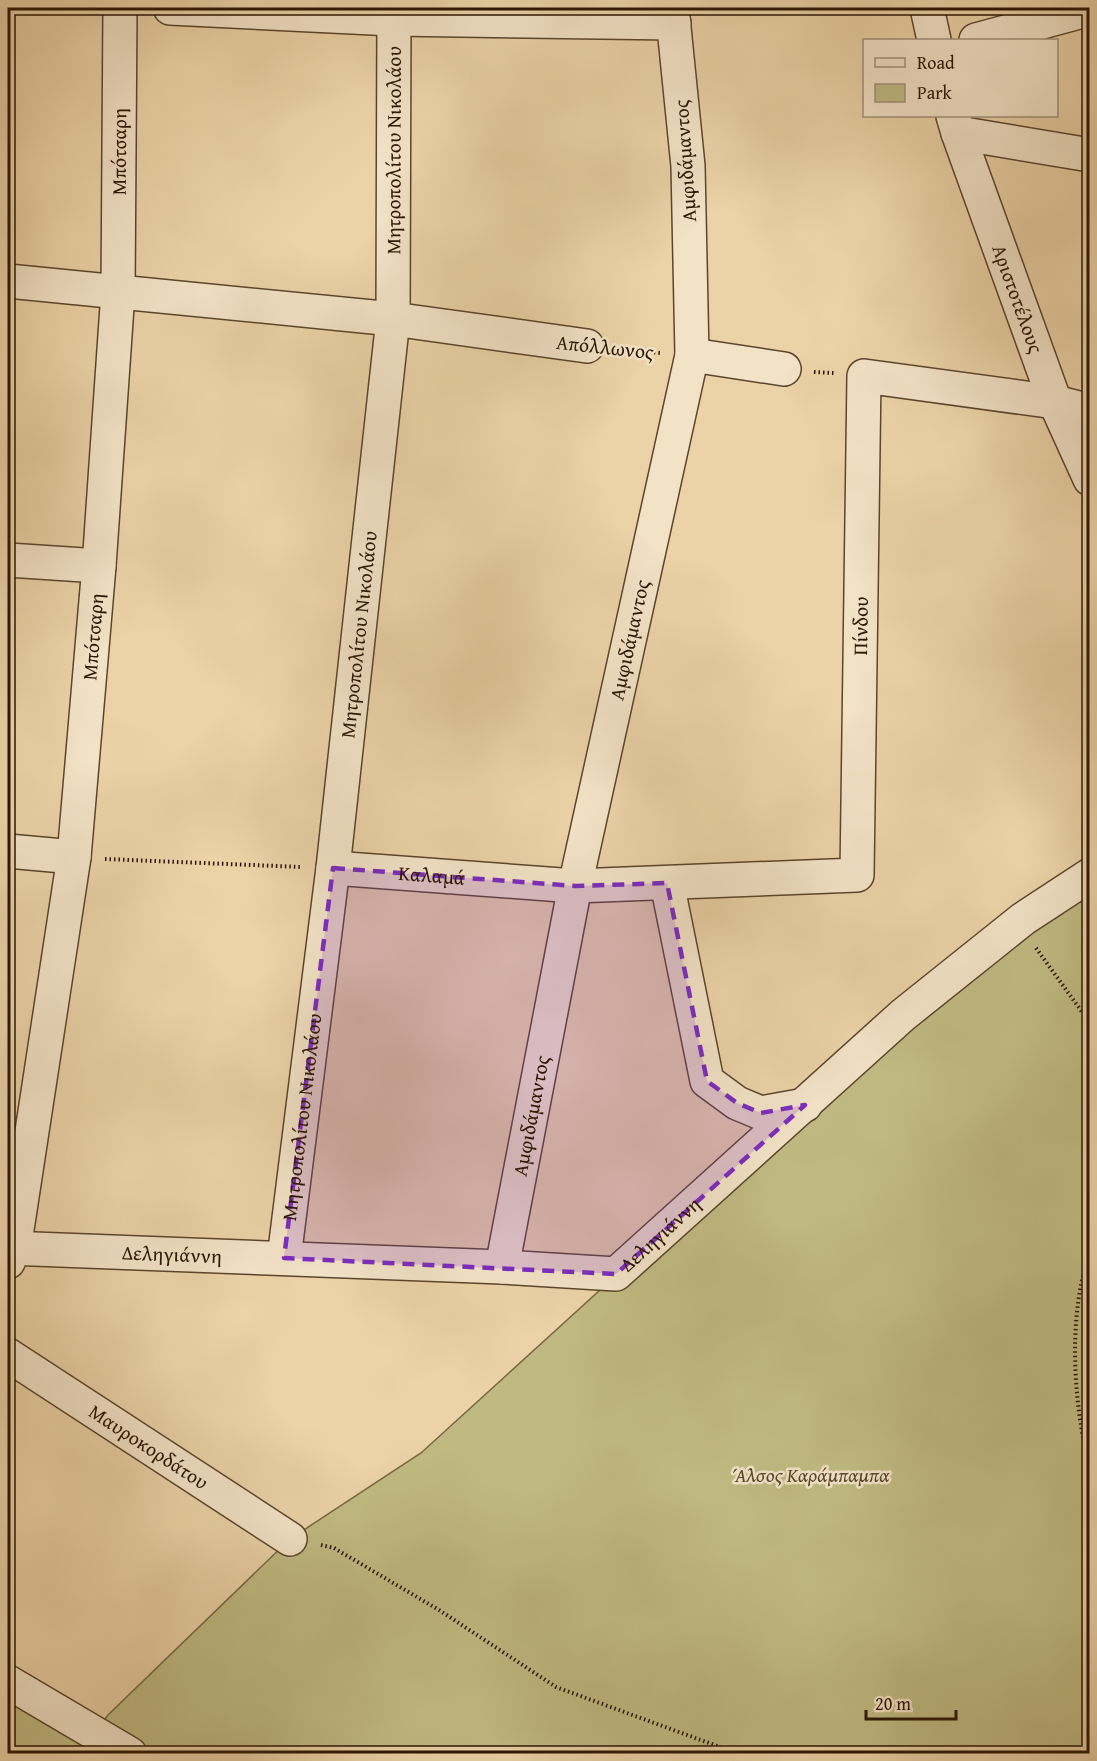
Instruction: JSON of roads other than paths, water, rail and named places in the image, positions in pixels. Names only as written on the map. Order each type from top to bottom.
[{"type":"street","name":"Μπότσαρη","points":[[10,1253],[74,857],[99,566],[118,292],[120,8]]},
{"type":"street","points":[[170,8],[394,13],[673,15]]},
{"type":"street","points":[[927,8],[934,39]]},
{"type":"street","points":[[980,39],[1089,9]]},
{"type":"street","name":"Μητροπολίτου Νικολάου","points":[[284,1258],[333,868],[393,319],[394,13]]},
{"type":"street","name":"Αμφιδάμαντος","points":[[502,1268],[575,886],[692,355],[688,166],[673,15]]},
{"type":"street","points":[[956,124],[1089,155]]},
{"type":"street","name":"Αριστοτέλους","points":[[956,124],[1055,402],[1089,479]]},
{"type":"street","name":"Απόλλωνος","points":[[8,281],[393,319],[587,346]]},
{"type":"street","points":[[692,355],[784,369]]},
{"type":"street","name":"Πίνδου","points":[[857,875],[864,376],[1055,402]]},
{"type":"street","points":[[1055,402],[1089,411]]},
{"type":"street","points":[[8,560],[99,566]]},
{"type":"street","points":[[8,851],[74,857]]},
{"type":"street","name":"Καλαμά","points":[[333,868],[575,886],[857,875]]},
{"type":"street","name":"Δεληγιάννη","points":[[10,1253],[284,1258],[616,1274],[903,1015],[1023,919],[1089,875]]},
{"type":"street","points":[[667,883],[707,1081],[737,1103],[761,1113],[805,1105]]},
{"type":"street","name":"Μαυροκορδάτου","points":[[8,1355],[290,1539]]},
{"type":"street","points":[[8,1682],[130,1754]]},
{"type":"park label","name":"Άλσος Καράμπαμπα","points":[[811,1475]]}]
